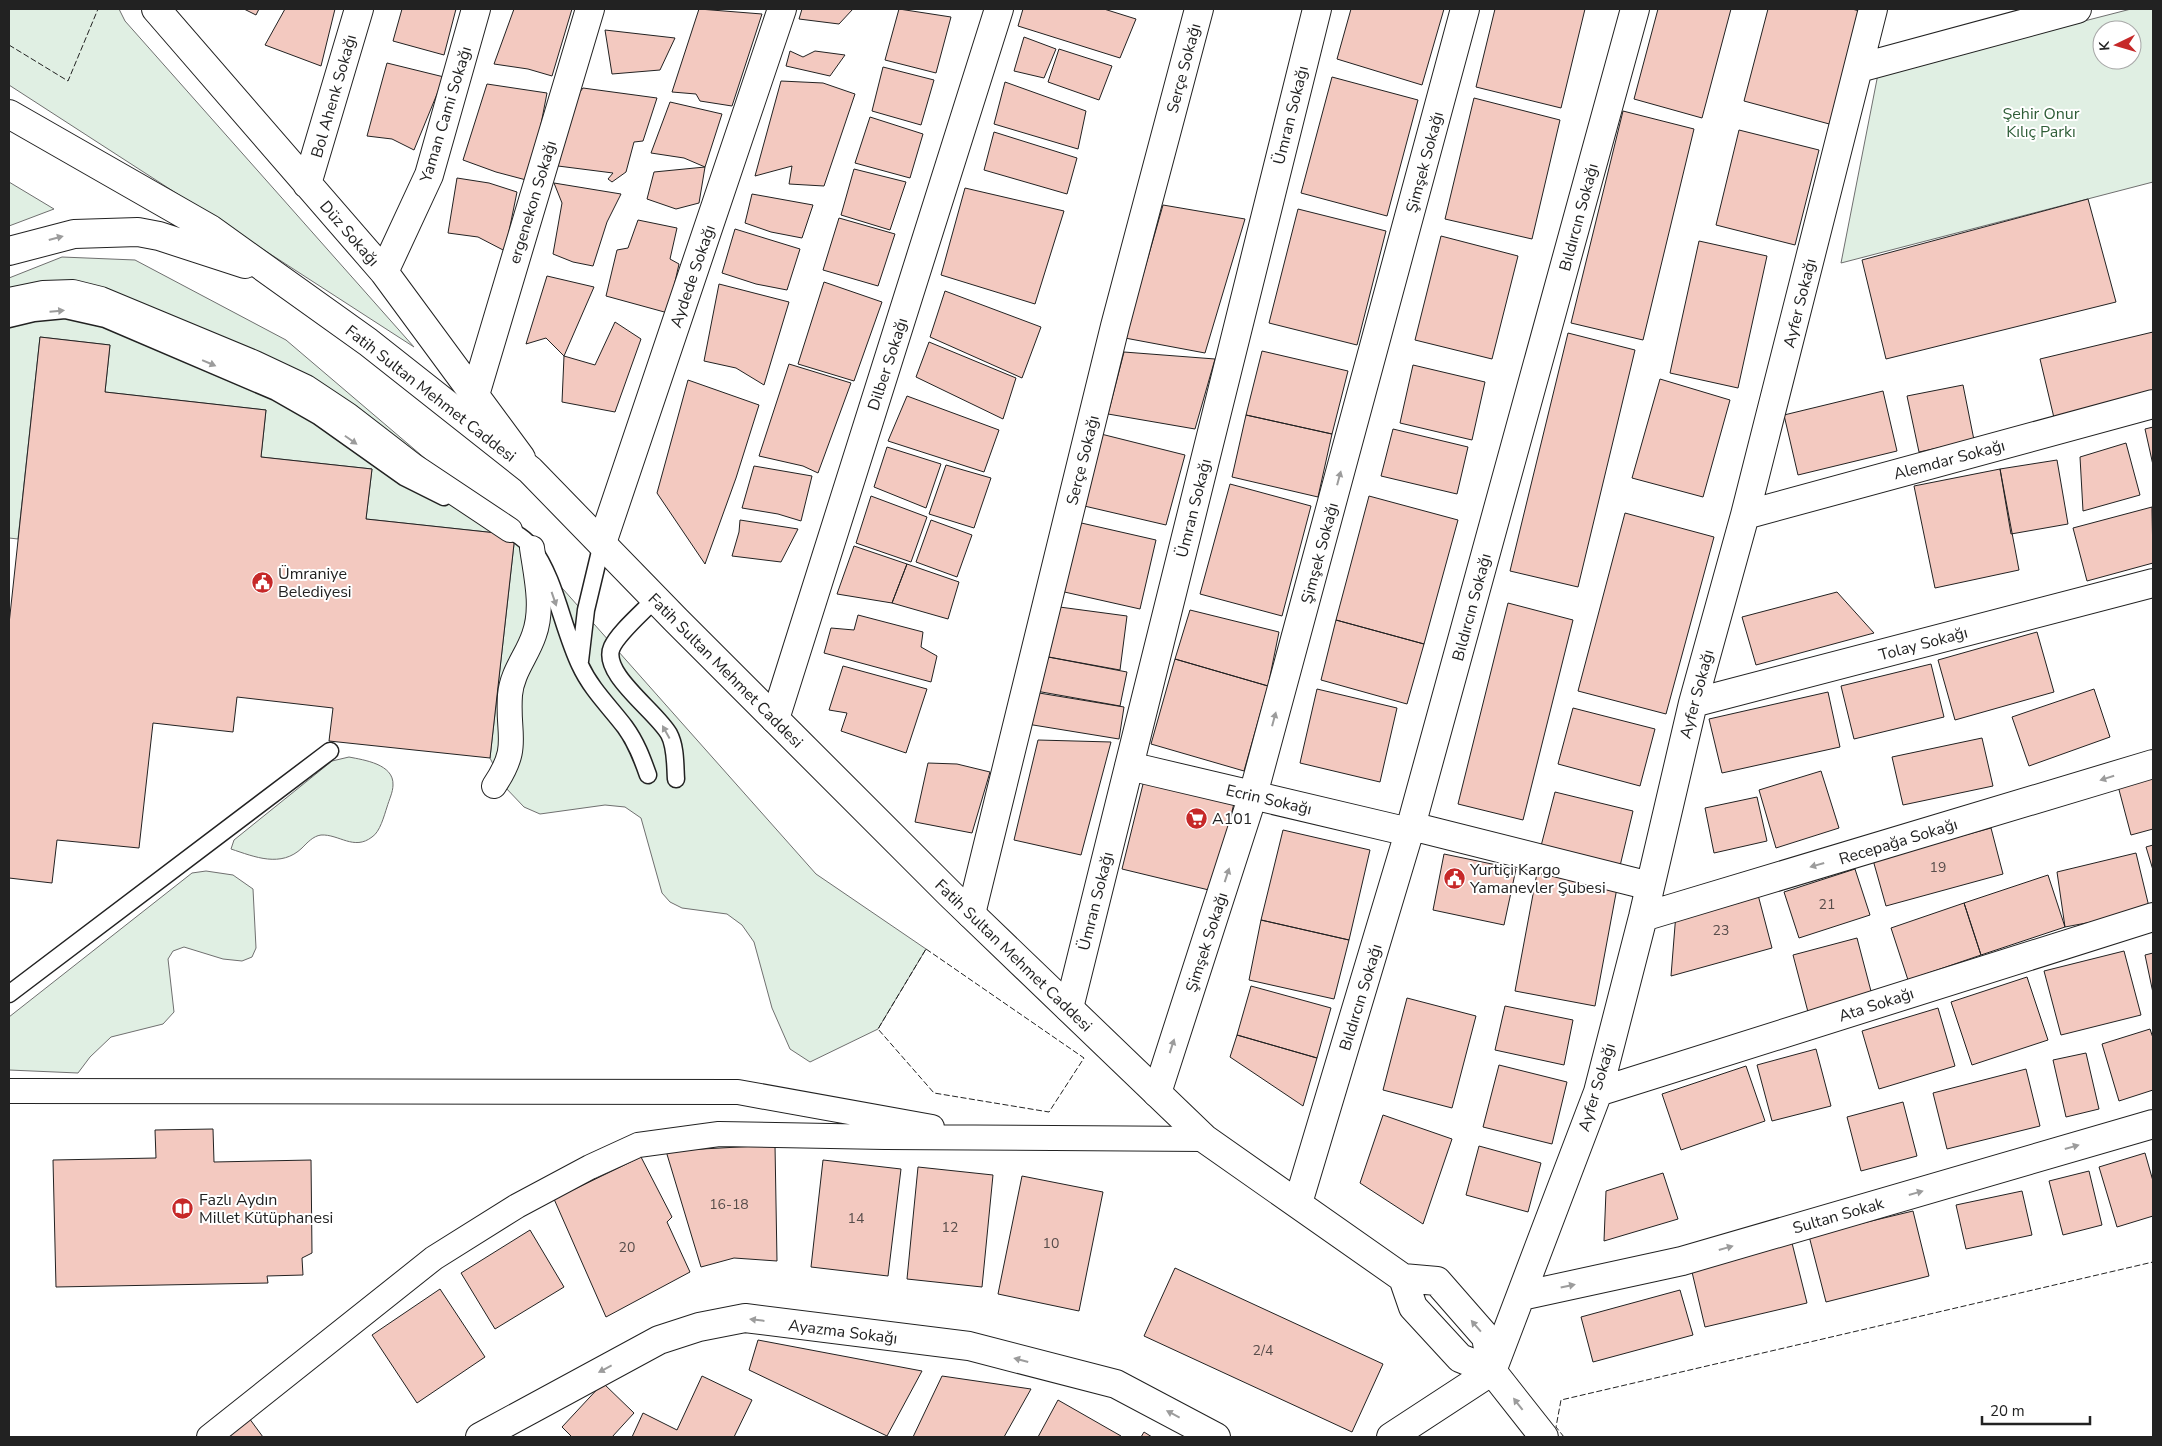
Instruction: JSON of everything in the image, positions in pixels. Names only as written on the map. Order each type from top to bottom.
[{"type":"street","name":"Düz Sokağı","points":[[156,9],[384,272],[530,470]]},
{"type":"street","name":"Bol Ahenk Sokağı","points":[[307,184],[359,9]]},
{"type":"street","name":"Yaman Cami Sokağı","points":[[384,272],[428,175],[476,9]]},
{"type":"street","name":"ergenekon Sokağı","points":[[475,396],[590,9]]},
{"type":"street","name":"Aydede Sokağı","points":[[602,543],[782,9]]},
{"type":"street","name":"Dilber Sokağı","points":[[775,719],[999,9]]},
{"type":"street","name":"Serçe Sokağı","points":[[971,914],[1115,326],[1199,9]]},
{"type":"street","name":"Ümran Sokağı","points":[[1069,1008],[1317,9]]},
{"type":"street","name":"Şimşek Sokağı","points":[[1157,1093],[1253,795],[1465,9]]},
{"type":"street","name":"Bıldırcın Sokağı","points":[[1298,1204],[1410,829],[1635,9]]},
{"type":"street","name":"Ayfer Sokağı","points":[[1492,1371],[1598,1092],[1643,917],[1693,703],[1745,515],[1873,9]]},
{"type":"street","points":[[1859,68],[2076,9]]},
{"type":"street","name":"Fatih Sultan Mehmet Caddesi","points":[[9,114],[210,230],[368,342],[530,470],[775,719],[971,914],[1205,1139],[1403,1278],[1413,1307],[1460,1358],[1492,1371],[1544,1437]]},
{"type":"street","points":[[9,251],[74,234],[138,232],[159,236],[272,273]]},
{"type":"street","points":[[9,300],[43,293],[73,292],[101,299],[255,363],[306,387],[348,415],[414,466],[510,530]]},
{"type":"street","name":"Alemdar Sokağı","points":[[1745,515],[2153,404]]},
{"type":"street","points":[[494,786],[509,760],[512,742],[510,695],[514,677],[534,636],[538,619],[538,597],[532,548]]},
{"type":"street","name":"Tolay Sokağı","points":[[1693,703],[2153,583]]},
{"type":"street","name":"Recepağa Sokağı","points":[[1643,917],[2153,764]]},
{"type":"street","name":"Ecrin Sokağı","points":[[1129,766],[1410,829],[1650,886]]},
{"type":"street","name":"Ata Sokağı","points":[[1598,1092],[2153,917]]},
{"type":"street","points":[[9,1091],[738,1092],[983,1136]]},
{"type":"street","name":"Sultan Sokak","points":[[1521,1296],[1682,1260],[2153,1124]]},
{"type":"street","points":[[209,1437],[434,1258],[517,1206],[590,1167],[638,1145],[720,1134],[1205,1139]]},
{"type":"street","name":"Ayazma Sokağı","points":[[483,1437],[659,1340],[699,1327],[745,1318],[969,1346],[1116,1384],[1216,1437]]},
{"type":"street","points":[[1392,1437],[1492,1371]]},
{"type":"lane","points":[[9,319],[34,313],[65,310],[105,319],[276,392],[318,416],[404,477],[521,536],[532,548],[543,566],[580,666],[597,694],[626,728],[640,751],[648,775]]},
{"type":"lane","points":[[580,666],[586,610],[602,543]]},
{"type":"lane","points":[[655,598],[619,637],[612,647],[609,656],[612,667],[621,680],[657,717],[670,735],[676,779]]},
{"type":"lane","points":[[9,994],[330,750]]},
{"type":"green space","points":[[9,9],[119,9],[125,21],[414,347],[9,85]]},
{"type":"green space","name":"Şehir Onur Kılıç Parkı","points":[[2131,9],[2153,9],[2153,182],[1841,263],[1878,74]]},
{"type":"green space","points":[[9,182],[54,209],[9,226]]},
{"type":"green space","points":[[62,257],[135,260],[286,340],[515,535],[366,519],[372,469],[261,457],[266,410],[105,392],[110,345],[40,337],[18,539],[9,538],[9,278]]},
{"type":"green space","points":[[515,535],[816,874],[926,949],[878,1029],[810,1062],[790,1049],[772,1008],[754,942],[742,925],[727,914],[682,908],[670,902],[662,893],[641,818],[625,807],[605,805],[540,814],[524,807],[504,786],[490,758]]},
{"type":"green space","points":[[349,757],[377,764],[389,772],[392,778],[392,790],[383,819],[375,835],[365,841],[353,842],[321,835],[310,840],[294,854],[277,859],[258,857],[231,849],[234,840],[332,761]]},
{"type":"green space","points":[[206,871],[233,875],[253,889],[256,948],[252,957],[242,961],[223,959],[184,947],[173,951],[168,959],[174,1012],[163,1024],[111,1037],[90,1057],[78,1073],[9,1070],[9,1017],[192,873]]},
{"type":"building","points":[[244,9],[259,9],[256,15]]},
{"type":"building","points":[[285,9],[335,9],[321,66],[265,45]]},
{"type":"building","points":[[402,9],[456,9],[444,55],[393,41]]},
{"type":"building","points":[[514,9],[572,9],[552,76],[528,69],[494,64]]},
{"type":"building","points":[[699,9],[762,14],[732,106],[700,101],[696,94],[672,92]]},
{"type":"building","points":[[802,9],[853,9],[839,24],[799,19]]},
{"type":"building","points":[[899,9],[951,17],[936,73],[885,60]]},
{"type":"building","points":[[1023,9],[1104,9],[1136,19],[1120,58],[1018,26]]},
{"type":"building","points":[[1351,9],[1444,9],[1422,85],[1337,59]]},
{"type":"building","points":[[1495,9],[1585,9],[1561,108],[1476,87]]},
{"type":"building","points":[[1658,9],[1731,9],[1702,118],[1634,99]]},
{"type":"building","points":[[1768,9],[1852,9],[1863,12],[1833,125],[1744,101]]},
{"type":"building","points":[[605,30],[675,38],[660,70],[612,74]]},
{"type":"building","points":[[1024,37],[1056,49],[1044,78],[1014,71]]},
{"type":"building","points":[[1059,49],[1112,66],[1099,100],[1048,82]]},
{"type":"building","points":[[790,51],[803,57],[815,51],[845,55],[830,76],[786,66]]},
{"type":"building","points":[[387,63],[444,77],[414,150],[392,139],[367,136]]},
{"type":"building","points":[[883,67],[934,80],[921,125],[872,111]]},
{"type":"building","points":[[1332,77],[1418,100],[1387,216],[1301,193]]},
{"type":"building","points":[[781,81],[823,83],[855,94],[824,186],[789,184],[792,166],[755,176]]},
{"type":"building","points":[[1005,82],[1086,111],[1078,149],[994,124]]},
{"type":"building","points":[[487,84],[547,93],[530,181],[496,172],[463,160]]},
{"type":"building","points":[[583,88],[657,98],[643,141],[634,142],[626,172],[612,182],[608,179],[613,173],[558,166],[573,109],[569,106]]},
{"type":"building","points":[[1474,98],[1560,120],[1532,239],[1445,219]]},
{"type":"building","points":[[670,102],[722,114],[705,167],[684,158],[651,153]]},
{"type":"building","points":[[1623,111],[1694,129],[1643,340],[1571,323]]},
{"type":"building","points":[[870,117],[923,134],[910,178],[855,163]]},
{"type":"building","points":[[1739,130],[1819,150],[1795,245],[1716,225]]},
{"type":"building","points":[[994,132],[1077,158],[1067,194],[984,170]]},
{"type":"building","points":[[705,167],[699,203],[676,209],[647,199],[654,172]]},
{"type":"building","points":[[854,169],[906,182],[890,230],[841,215]]},
{"type":"building","points":[[457,178],[489,183],[517,192],[505,251],[478,237],[448,233]]},
{"type":"building","points":[[554,183],[621,194],[607,222],[593,266],[573,262],[553,254],[562,203]]},
{"type":"building","points":[[965,188],[1064,211],[1035,304],[941,275]]},
{"type":"building","points":[[752,194],[813,205],[802,238],[771,232],[745,223]]},
{"type":"building","points":[[2088,199],[2116,302],[1886,359],[1862,260]]},
{"type":"building","points":[[1163,205],[1245,219],[1205,353],[1125,338]]},
{"type":"building","points":[[1298,209],[1386,231],[1357,345],[1269,323]]},
{"type":"building","points":[[839,218],[895,234],[878,286],[823,270]]},
{"type":"building","points":[[638,220],[677,228],[670,259],[679,264],[668,313],[606,296],[617,250],[628,248]]},
{"type":"building","points":[[735,229],[800,249],[787,290],[756,284],[722,273]]},
{"type":"building","points":[[1441,236],[1518,256],[1492,359],[1415,340]]},
{"type":"building","points":[[1699,241],[1767,256],[1738,388],[1670,373]]},
{"type":"building","points":[[547,276],[594,287],[564,356],[546,338],[526,344]]},
{"type":"building","points":[[824,282],[882,302],[854,381],[798,364]]},
{"type":"building","points":[[719,284],[789,302],[764,385],[736,368],[704,361]]},
{"type":"building","points":[[945,291],[1041,327],[1022,378],[930,337]]},
{"type":"building","points":[[615,322],[641,339],[615,412],[562,402],[564,356],[595,365]]},
{"type":"building","points":[[2153,332],[2153,398],[2055,422],[2040,359]]},
{"type":"building","points":[[1568,333],[1635,350],[1578,587],[1510,571]]},
{"type":"building","name":"Ümraniye Belediyesi","points":[[40,337],[110,345],[105,392],[266,410],[261,457],[372,469],[366,519],[515,535],[490,758],[329,741],[333,708],[237,697],[233,732],[153,723],[139,848],[57,840],[52,883],[9,878],[9,624]]},
{"type":"building","points":[[929,342],[1016,378],[1003,419],[916,377]]},
{"type":"building","points":[[1262,351],[1348,371],[1332,434],[1246,415]]},
{"type":"building","points":[[1124,352],[1215,359],[1195,429],[1108,414]]},
{"type":"building","points":[[789,364],[851,383],[818,473],[803,466],[759,456]]},
{"type":"building","points":[[1413,365],[1485,382],[1472,440],[1400,423]]},
{"type":"building","points":[[1660,379],[1730,400],[1703,497],[1632,478]]},
{"type":"building","points":[[688,380],[759,405],[736,478],[705,564],[657,493]]},
{"type":"building","points":[[1963,385],[1974,440],[1919,452],[1907,396]]},
{"type":"building","points":[[1883,391],[1897,451],[1798,475],[1784,415]]},
{"type":"building","points":[[907,396],[999,430],[984,472],[888,441]]},
{"type":"building","points":[[1246,415],[1332,434],[1318,497],[1232,477]]},
{"type":"building","points":[[2153,427],[2153,465],[2145,429]]},
{"type":"building","points":[[1393,429],[1468,447],[1457,494],[1381,476]]},
{"type":"building","points":[[1097,433],[1185,455],[1166,525],[1080,505]]},
{"type":"building","points":[[2126,443],[2140,495],[2083,511],[2080,457]]},
{"type":"building","points":[[887,447],[941,464],[926,508],[874,487]]},
{"type":"building","points":[[2057,460],[2068,524],[2011,534],[2000,469]]},
{"type":"building","points":[[946,465],[991,478],[974,528],[929,514]]},
{"type":"building","points":[[754,466],[812,476],[801,521],[778,514],[742,508]]},
{"type":"building","points":[[2000,469],[2019,570],[1935,588],[1914,486]]},
{"type":"building","points":[[1230,484],[1311,506],[1282,616],[1200,594]]},
{"type":"building","points":[[871,496],[927,517],[911,562],[856,543]]},
{"type":"building","points":[[1369,496],[1458,520],[1424,644],[1336,620]]},
{"type":"building","points":[[2152,507],[2153,563],[2087,581],[2073,528]]},
{"type":"building","points":[[1625,513],[1714,537],[1666,714],[1578,691]]},
{"type":"building","points":[[740,520],[798,529],[781,562],[732,556],[739,532]]},
{"type":"building","points":[[931,520],[972,535],[957,577],[916,562]]},
{"type":"building","points":[[1077,522],[1156,540],[1140,609],[1060,591]]},
{"type":"building","points":[[854,546],[907,564],[892,603],[837,594]]},
{"type":"building","points":[[907,564],[959,582],[948,619],[892,603]]},
{"type":"building","points":[[1837,592],[1874,633],[1756,665],[1742,617]]},
{"type":"building","points":[[1508,603],[1573,620],[1523,820],[1458,804]]},
{"type":"building","points":[[1052,606],[1127,616],[1120,670],[1043,656]]},
{"type":"building","points":[[1190,610],[1279,632],[1268,686],[1175,659]]},
{"type":"building","points":[[858,615],[923,632],[921,647],[937,656],[931,682],[824,653],[831,628],[854,630]]},
{"type":"building","points":[[1336,620],[1424,644],[1407,704],[1321,680]]},
{"type":"building","points":[[2037,632],[2054,692],[1955,720],[1938,660]]},
{"type":"building","points":[[1043,656],[1127,672],[1120,706],[1036,691]]},
{"type":"building","points":[[1175,659],[1268,686],[1244,771],[1151,744]]},
{"type":"building","points":[[1931,664],[1944,717],[1854,739],[1841,686]]},
{"type":"building","points":[[843,666],[927,689],[906,753],[841,731],[847,713],[829,710]]},
{"type":"building","points":[[1317,689],[1397,708],[1380,782],[1300,763]]},
{"type":"building","points":[[2094,689],[2110,737],[2029,766],[2012,717]]},
{"type":"building","points":[[1033,692],[1124,707],[1119,739],[1027,724]]},
{"type":"building","points":[[1828,692],[1840,747],[1722,773],[1709,719]]},
{"type":"building","points":[[1573,708],[1655,729],[1640,786],[1558,764]]},
{"type":"building","points":[[1982,738],[1993,786],[1903,805],[1892,757]]},
{"type":"building","points":[[1038,740],[1111,742],[1081,855],[1014,840]]},
{"type":"building","points":[[928,763],[957,764],[990,772],[972,833],[915,822]]},
{"type":"building","points":[[1821,771],[1839,828],[1776,848],[1759,790]]},
{"type":"building","points":[[1145,776],[1235,799],[1213,891],[1122,869]]},
{"type":"building","points":[[2153,777],[2153,829],[2131,835],[2118,786]]},
{"type":"building","points":[[1555,792],[1633,811],[1620,866],[1541,846]]},
{"type":"building","points":[[1757,797],[1767,841],[1714,853],[1705,808]]},
{"type":"building","points":[[1991,828],[2003,874],[1886,906],[1873,860]]},
{"type":"building","points":[[1283,830],[1370,850],[1349,940],[1261,920]]},
{"type":"building","points":[[2153,845],[2153,870],[2146,847]]},
{"type":"building","points":[[2136,853],[2150,911],[2065,927],[2057,872]]},
{"type":"building","points":[[1444,854],[1516,869],[1504,925],[1433,910]]},
{"type":"building","points":[[1855,869],[1870,915],[1799,938],[1784,892]]},
{"type":"building","points":[[1537,873],[1617,888],[1595,1006],[1515,991]]},
{"type":"building","points":[[2048,875],[2065,927],[1981,955],[1964,903]]},
{"type":"building","points":[[1757,891],[1772,948],[1671,976],[1676,913]]},
{"type":"building","points":[[1964,903],[1981,955],[1908,980],[1891,928]]},
{"type":"building","points":[[1261,920],[1349,940],[1334,999],[1249,980]]},
{"type":"building","points":[[1857,938],[1872,995],[1808,1012],[1793,955]]},
{"type":"building","points":[[2124,951],[2141,1015],[2061,1035],[2044,971]]},
{"type":"building","points":[[2153,953],[2153,993],[2145,955]]},
{"type":"building","points":[[2027,977],[2048,1040],[1972,1065],[1951,1002]]},
{"type":"building","points":[[1251,986],[1331,1008],[1317,1058],[1237,1035]]},
{"type":"building","points":[[1407,998],[1476,1016],[1452,1108],[1383,1090]]},
{"type":"building","points":[[1505,1006],[1573,1020],[1564,1065],[1495,1050]]},
{"type":"building","points":[[1938,1008],[1955,1066],[1879,1089],[1862,1031]]},
{"type":"building","points":[[2150,1029],[2153,1038],[2153,1090],[2119,1101],[2102,1044]]},
{"type":"building","points":[[1237,1035],[1317,1058],[1303,1106],[1230,1057]]},
{"type":"building","points":[[1816,1049],[1831,1106],[1772,1121],[1757,1065]]},
{"type":"building","points":[[2086,1053],[2099,1109],[2066,1117],[2053,1060]]},
{"type":"building","points":[[1499,1065],[1567,1082],[1552,1144],[1483,1127]]},
{"type":"building","points":[[1746,1066],[1765,1121],[1681,1150],[1662,1094]]},
{"type":"building","points":[[2026,1069],[2040,1126],[1947,1149],[1933,1093]]},
{"type":"building","points":[[1903,1102],[1917,1156],[1861,1171],[1847,1117]]},
{"type":"building","points":[[1383,1115],[1452,1139],[1423,1224],[1360,1183]]},
{"type":"building","name":"Fazlı Aydın Millet Kütüphanesi","points":[[213,1129],[214,1162],[311,1160],[312,1253],[302,1258],[303,1275],[267,1276],[268,1283],[56,1287],[53,1160],[156,1158],[155,1130]]},
{"type":"building","points":[[775,1145],[777,1261],[734,1258],[701,1267],[666,1151]]},
{"type":"building","points":[[1479,1146],[1541,1163],[1528,1212],[1466,1195]]},
{"type":"building","points":[[2145,1153],[2153,1181],[2153,1216],[2117,1227],[2099,1167]]},
{"type":"building","points":[[641,1157],[672,1217],[667,1222],[690,1272],[606,1317],[554,1199]]},
{"type":"building","points":[[823,1160],[901,1169],[888,1276],[811,1267]]},
{"type":"building","points":[[918,1167],[993,1175],[982,1287],[907,1279]]},
{"type":"building","points":[[2089,1171],[2102,1225],[2063,1235],[2049,1181]]},
{"type":"building","points":[[1663,1173],[1678,1219],[1604,1241],[1606,1191]]},
{"type":"building","points":[[1022,1176],[1103,1192],[1079,1311],[998,1294]]},
{"type":"building","points":[[2022,1191],[2032,1235],[1966,1249],[1956,1205]]},
{"type":"building","points":[[1913,1211],[1929,1276],[1826,1302],[1809,1236]]},
{"type":"building","points":[[530,1230],[564,1287],[495,1329],[461,1273]]},
{"type":"building","points":[[1792,1243],[1807,1303],[1705,1327],[1692,1272]]},
{"type":"building","points":[[1175,1268],[1383,1364],[1352,1432],[1144,1336]]},
{"type":"building","points":[[440,1289],[485,1357],[417,1403],[372,1335]]},
{"type":"building","points":[[1680,1290],[1693,1335],[1593,1362],[1581,1317]]},
{"type":"building","points":[[758,1340],[922,1371],[887,1436],[749,1370]]},
{"type":"building","points":[[702,1376],[752,1400],[734,1437],[632,1437],[643,1413],[677,1430]]},
{"type":"building","points":[[942,1376],[1031,1389],[1004,1437],[913,1437]]},
{"type":"building","points":[[603,1383],[634,1413],[612,1437],[572,1437],[562,1427]]},
{"type":"building","points":[[1058,1400],[1121,1436],[1038,1437]]},
{"type":"building","points":[[249,1418],[263,1437],[227,1437]]},
{"type":"building","points":[[1144,1432],[1152,1437],[1141,1437]]},
{"type":"fence","points":[[9,45],[68,81],[98,9]]},
{"type":"fence","points":[[926,949],[1084,1058],[1049,1112],[934,1093],[878,1029],[926,949]]},
{"type":"fence","points":[[1564,1437],[1556,1427],[1561,1400],[2153,1262]]},
{"type":"place","name":"Ümraniye Belediyesi","points":[[262,582]]},
{"type":"place","name":"A101","points":[[1196,818]]},
{"type":"place","name":"Yurtiçi Kargo Yamanevler Şubesi","points":[[1454,878]]},
{"type":"place","name":"Fazlı Aydın Millet Kütüphanesi","points":[[183,1208]]}]
